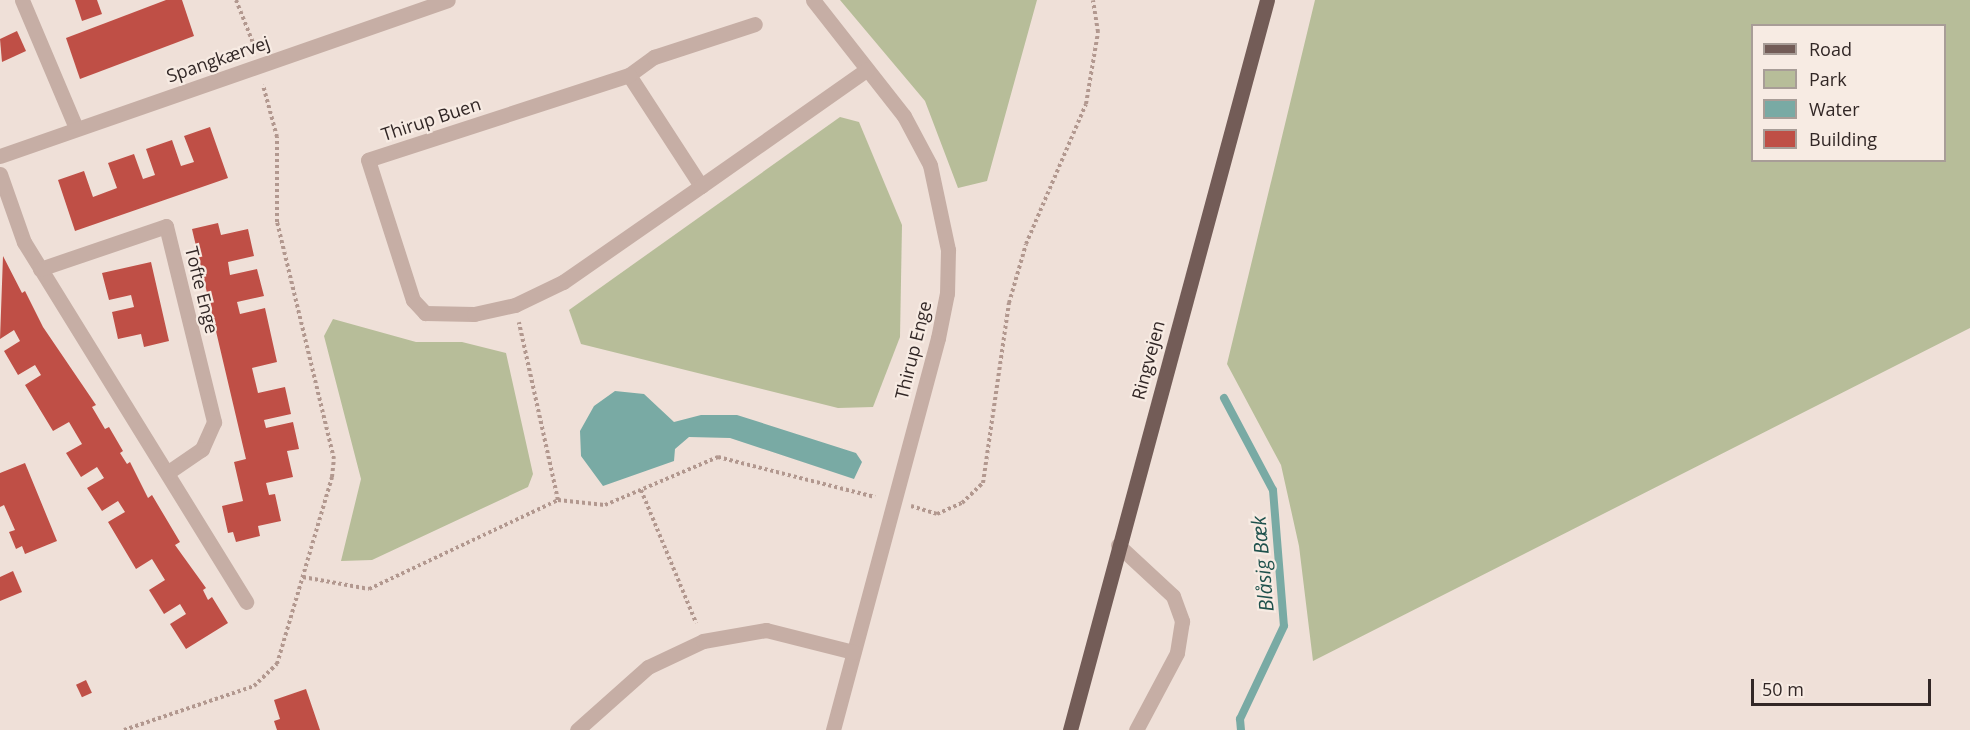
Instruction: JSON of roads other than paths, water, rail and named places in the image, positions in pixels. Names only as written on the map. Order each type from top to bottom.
[{"type":"main road","name":"Ringvejen","points":[[1070,730],[1118,545],[1267,0]]},
{"type":"street","points":[[22,0],[76,129]]},
{"type":"street","name":"Spangkærvej","points":[[0,156],[448,0]]},
{"type":"street","name":"Thirup Enge","points":[[813,0],[904,116],[930,165],[948,250],[947,293],[833,730]]},
{"type":"street","name":"Thirup Buen","points":[[701,186],[563,282],[515,305],[474,314],[425,313],[412,300],[368,160],[629,75],[654,57],[755,24]]},
{"type":"street","points":[[629,75],[701,186],[866,70]]},
{"type":"street","points":[[0,174],[24,242],[246,602]]},
{"type":"street","name":"Tofte Enge","points":[[40,269],[166,226],[214,422],[202,449],[166,473]]},
{"type":"street","points":[[1118,545],[1173,596],[1182,621],[1177,653],[1136,730]]},
{"type":"street","points":[[577,730],[648,667],[703,640],[766,630],[852,652]]},
{"type":"water","points":[[615,391],[644,394],[674,422],[701,415],[737,415],[856,453],[862,462],[854,479],[730,438],[689,437],[675,449],[674,461],[603,486],[581,456],[580,431],[594,406]]},
{"type":"waterway","name":"Blåsig Bæk","points":[[1224,398],[1273,490],[1284,626],[1240,719],[1241,730]]}]
